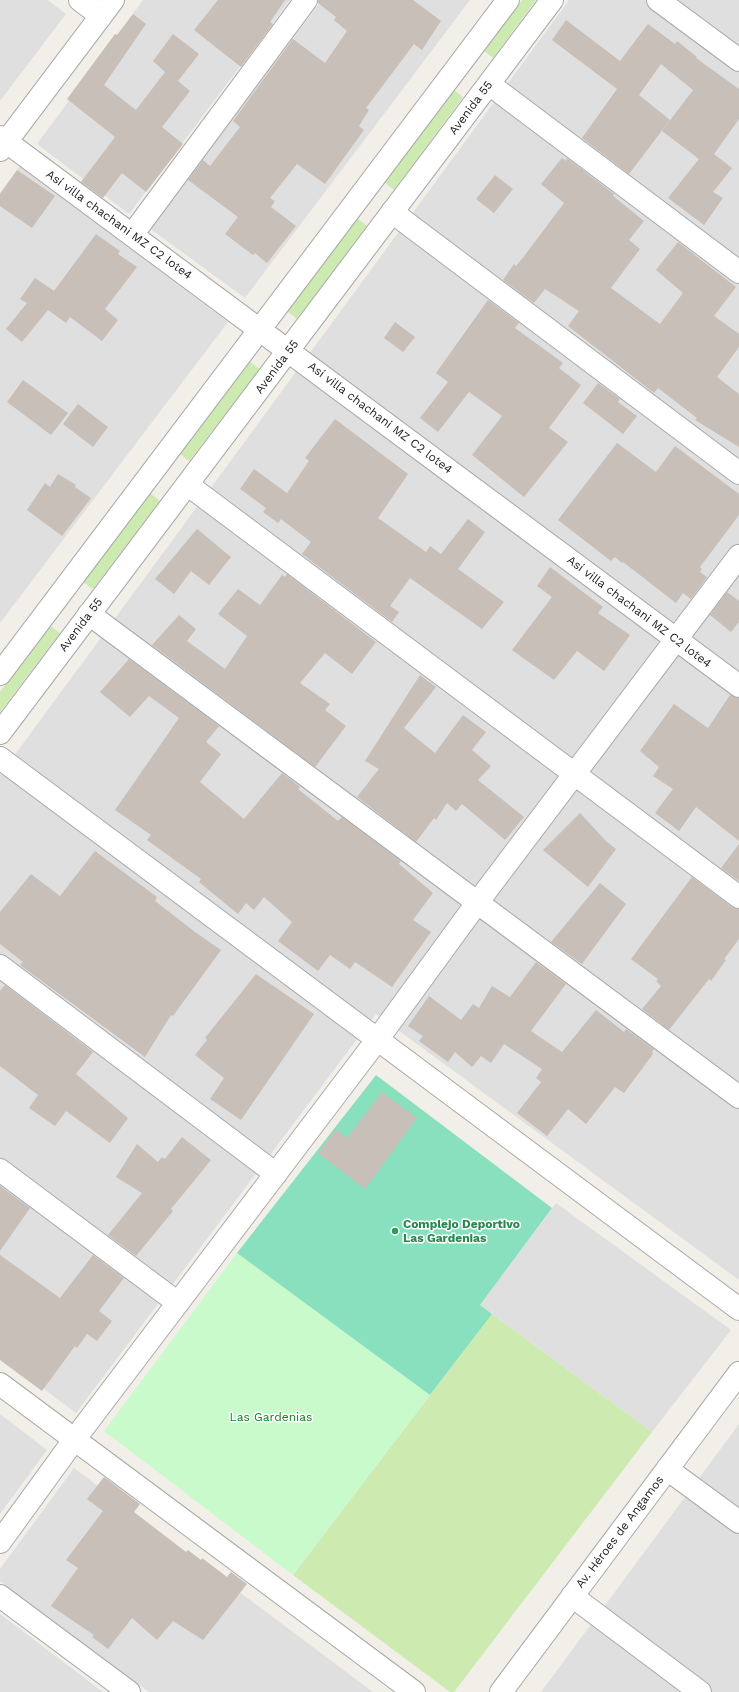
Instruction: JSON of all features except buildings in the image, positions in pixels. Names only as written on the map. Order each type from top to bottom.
[{"type":"street","points":[[2,143],[107,8],[80,0]]},
{"type":"street","points":[[132,235],[306,0]]},
{"type":"street","points":[[0,674],[508,0]]},
{"type":"street","name":"Avenida 55","points":[[0,733],[552,0]]},
{"type":"street","points":[[658,0],[737,55]]},
{"type":"street","points":[[489,84],[739,272]]},
{"type":"street","name":"Así villa chachani MZ C2 lote4","points":[[2,143],[261,329],[739,686]]},
{"type":"street","points":[[392,212],[739,473]]},
{"type":"street","points":[[188,485],[573,775],[739,897]]},
{"type":"street","points":[[0,1542],[74,1440],[377,1040],[477,903],[739,556]]},
{"type":"street","points":[[89,614],[739,1097]]},
{"type":"street","points":[[0,758],[739,1309]]},
{"type":"street","points":[[0,966],[276,1174]]},
{"type":"street","points":[[0,1170],[178,1303]]},
{"type":"street","name":"Av. Héroes de Angamos","points":[[501,1692],[739,1373]]},
{"type":"street","points":[[0,1384],[414,1692]]},
{"type":"street","points":[[667,1468],[739,1522]]},
{"type":"street","points":[[0,1596],[129,1692]]},
{"type":"street","points":[[572,1596],[700,1692]]},
{"type":"shaded area","points":[[0,0],[48,0],[66,14],[0,101]]},
{"type":"shaded area","points":[[143,0],[290,0],[129,214],[37,144]]},
{"type":"shaded area","points":[[322,0],[470,0],[245,298],[149,228]]},
{"type":"shaded area","points":[[569,0],[739,0],[739,1280],[376,1014],[76,1413],[0,1356],[0,775]]},
{"type":"shaded area","points":[[20,166],[228,322],[0,623],[0,193]]},
{"type":"shaded area","points":[[556,1203],[731,1330],[652,1432],[480,1305]]},
{"type":"shaded area","points":[[0,1414],[47,1450],[0,1514]]},
{"type":"shaded area","points":[[739,1424],[739,1692],[541,1692]]},
{"type":"shaded area","points":[[74,1468],[373,1692],[149,1692],[0,1581],[0,1569]]},
{"type":"shaded area","points":[[0,1614],[103,1692],[0,1692]]},
{"type":"green space","points":[[522,0],[536,0],[493,58],[483,50]]},
{"type":"green space","points":[[454,90],[463,97],[394,190],[384,182]]},
{"type":"green space","points":[[357,218],[367,226],[297,319],[287,311]]},
{"type":"green space","points":[[250,362],[260,369],[189,461],[180,454]]},
{"type":"green space","points":[[150,493],[160,501],[93,589],[83,582]]},
{"type":"green space","points":[[50,626],[60,633],[0,712],[0,692]]},
{"type":"green space","name":"Complejo Deportivo Las Gardenias","points":[[376,1075],[552,1208],[480,1305],[492,1314],[430,1395],[237,1253]]},
{"type":"green space","name":"Las Gardenias","points":[[237,1253],[430,1395],[293,1575],[104,1431]]},
{"type":"green space","points":[[492,1314],[652,1432],[454,1692],[450,1692],[293,1575]]},
{"type":"place","name":"Complejo Deportivo Las Gardenias","points":[[395,1231]]}]
